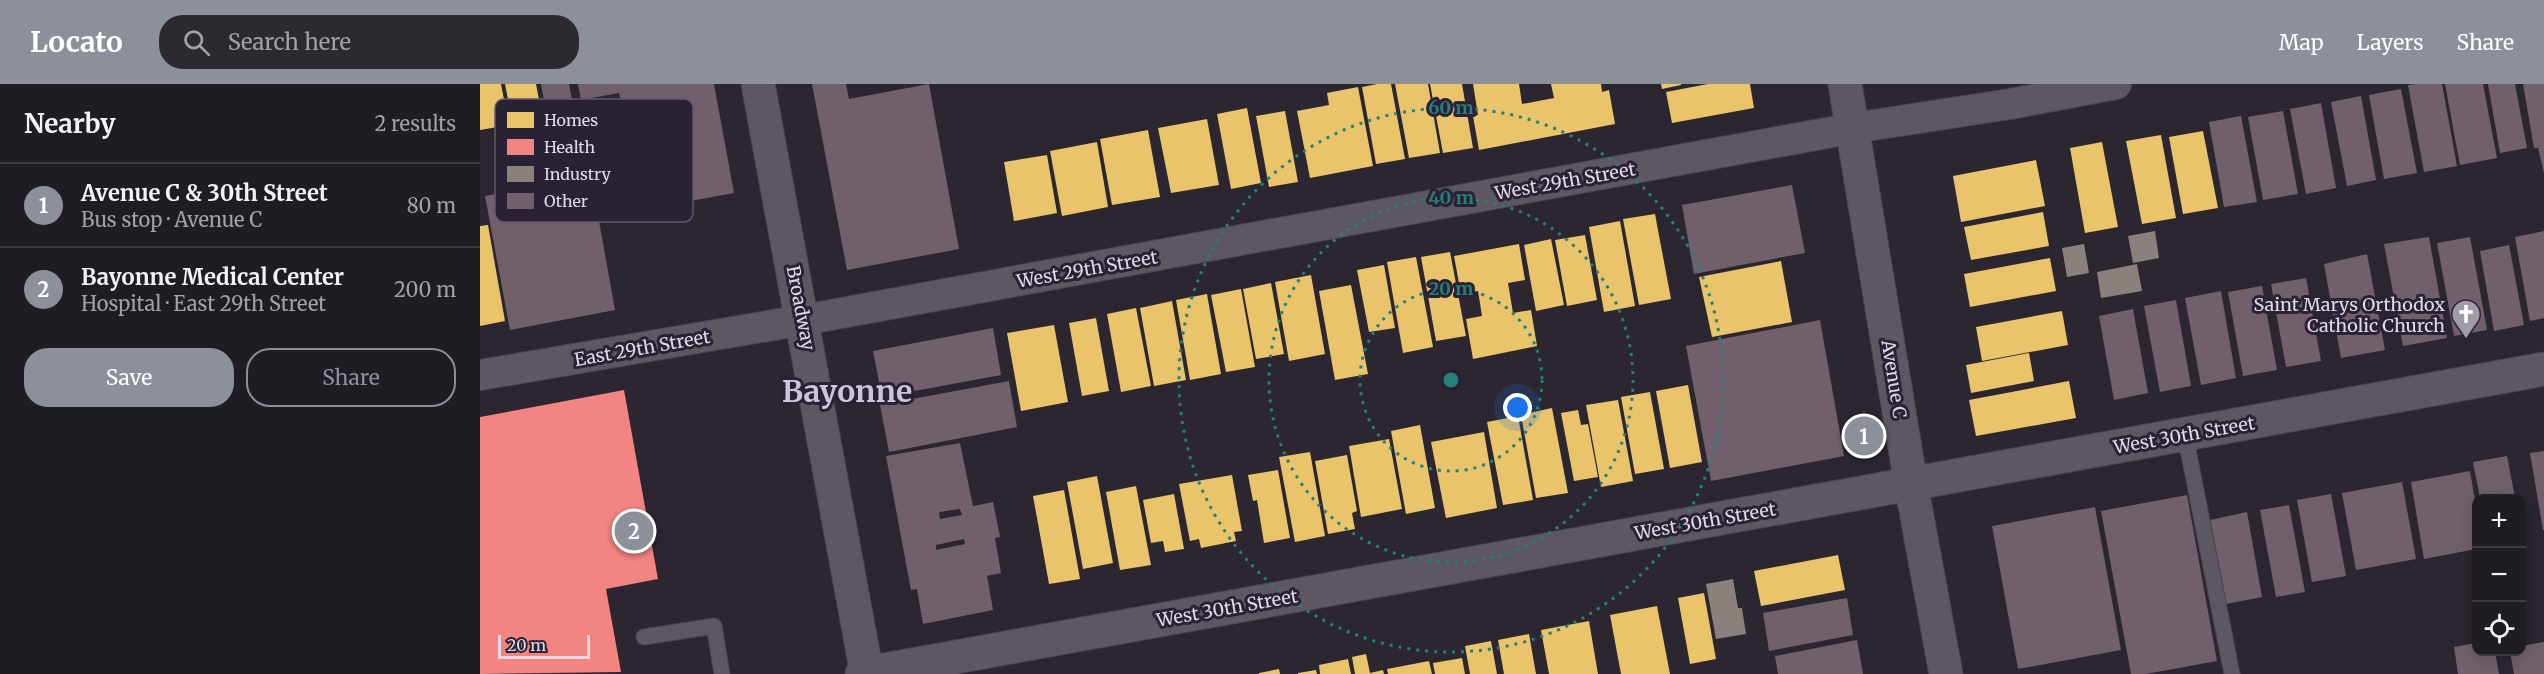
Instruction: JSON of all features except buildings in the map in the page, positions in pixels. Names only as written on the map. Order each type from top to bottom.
[{"type":"street","name":"Broadway","points":[[758,84],[803,321],[865,674]]},
{"type":"street","name":"Avenue C","points":[[1845,84],[1911,484],[1946,674]]},
{"type":"street","name":"West 29th Street","points":[[803,321],[2008,99],[2116,84]]},
{"type":"street","name":"East 29th Street","points":[[480,375],[803,321]]},
{"type":"street","name":"West 30th Street","points":[[865,674],[2544,369]]},
{"type":"lane","points":[[2185,434],[2232,674]]},
{"type":"lane","points":[[644,637],[714,626],[722,674]]},
{"type":"place","name":"Saint Marys Orthodox Catholic Church","points":[[2466,340]]},
{"type":"place","name":"Avenue C & 30th Street","points":[[1864,436]]},
{"type":"place","name":"Bayonne Medical Center","points":[[634,531]]},
{"type":"district","name":"Bayonne","points":[[847,391]]}]
